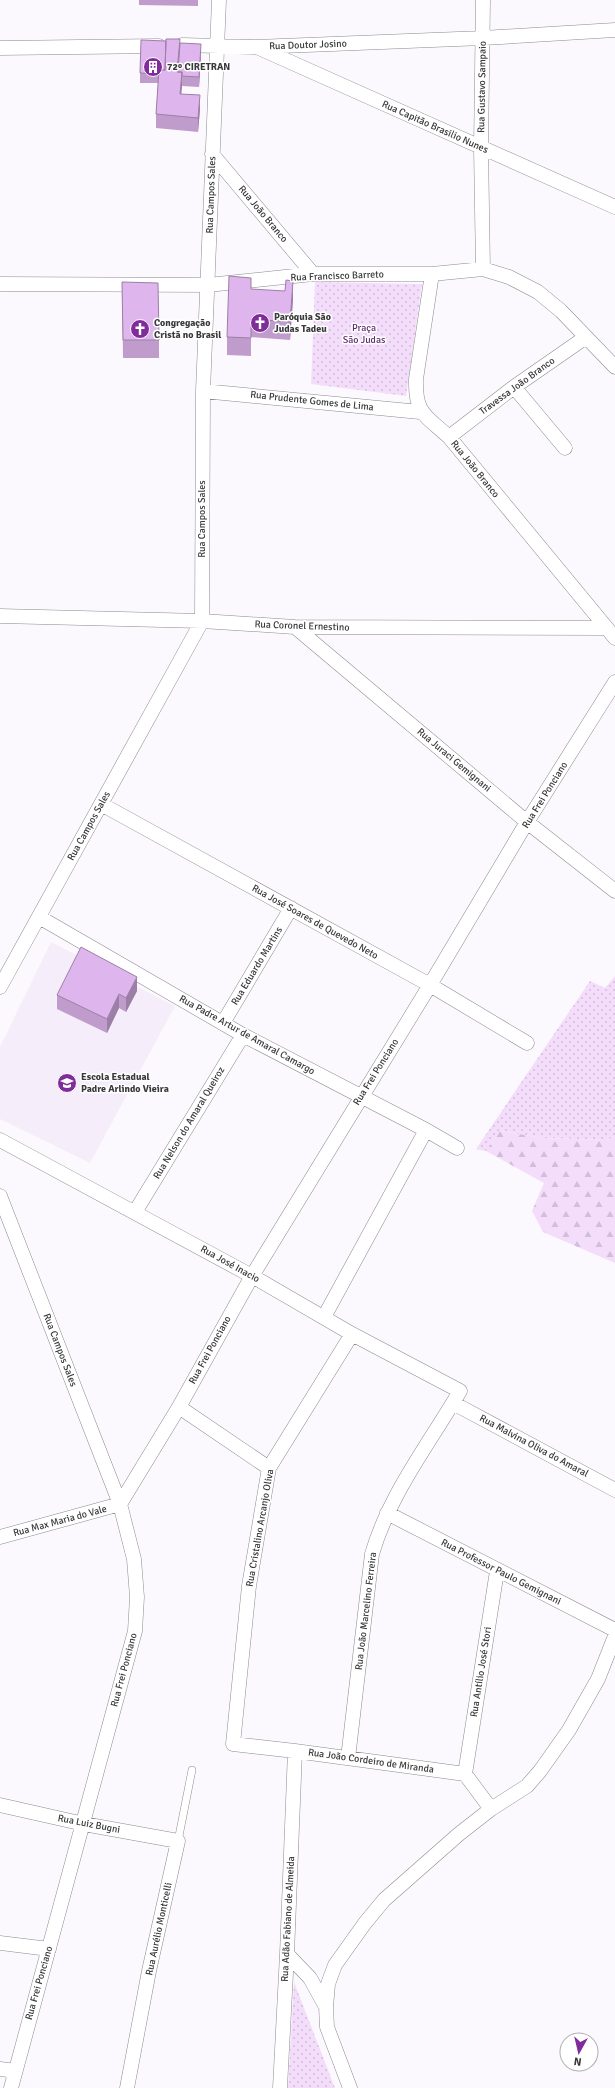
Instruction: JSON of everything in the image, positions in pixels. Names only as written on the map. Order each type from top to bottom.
[{"type":"street","name":"Rua Campos Sales","points":[[0,987],[202,621],[203,390],[219,0]]},
{"type":"street","name":"Rua Gustavo Sampaio","points":[[482,269],[481,148],[483,0]]},
{"type":"street","name":"Rua Doutor Josino","points":[[0,48],[217,44],[256,47],[483,38],[615,30]]},
{"type":"street","name":"Rua Capitão Brasilio Nunes","points":[[256,47],[615,207]]},
{"type":"street","name":"Rua João Branco","points":[[212,154],[313,274]]},
{"type":"street","name":"Rua Francisco Barreto","points":[[0,284],[208,285],[313,274],[432,274],[482,269],[509,277],[538,292],[561,311],[615,367]]},
{"type":"street","points":[[420,412],[416,393],[416,379],[432,274]]},
{"type":"street","name":"Travessa João Branco","points":[[449,437],[514,387],[586,337]]},
{"type":"street","points":[[514,387],[565,448]]},
{"type":"street","name":"Rua Prudente Gomes de Lima","points":[[203,390],[420,412]]},
{"type":"street","name":"Rua João Branco","points":[[420,412],[449,437],[605,628],[615,638]]},
{"type":"street","name":"Rua Coronel Ernestino","points":[[0,616],[202,621],[295,627],[605,628]]},
{"type":"street","name":"Rua Juraci Gemignani","points":[[295,627],[527,822],[615,891]]},
{"type":"street","name":"Rua Frei Ponciano","points":[[11,2088],[84,1824],[135,1631],[137,1597],[134,1559],[120,1504],[179,1407],[252,1276],[360,1097],[430,985],[527,822],[615,682]]},
{"type":"street","name":"Rua José Soares de Quevedo Neto","points":[[101,804],[430,985],[527,1043]]},
{"type":"street","name":"Rua Eduardo Martins","points":[[223,1023],[291,908]]},
{"type":"street","name":"Rua Padre Artur de Amaral Camargo","points":[[39,917],[243,1035],[426,1130],[457,1148]]},
{"type":"street","name":"Rua Nelson do Amaral Queiroz","points":[[135,1212],[243,1035]]},
{"type":"street","points":[[324,1317],[426,1130]]},
{"type":"street","name":"Rua José Inacio","points":[[0,1140],[252,1276],[352,1334],[460,1390]]},
{"type":"street","name":"Rua Campos Sales","points":[[0,1196],[120,1504]]},
{"type":"street","name":"Rua Cristalino Arcanjo Oliva","points":[[233,1744],[249,1586],[269,1468],[352,1334]]},
{"type":"street","name":"Rua João Marcelino Ferreira","points":[[348,1758],[372,1554],[387,1513],[436,1428],[460,1390]]},
{"type":"street","name":"Rua Malvina Oliva do Amaral","points":[[453,1403],[615,1490]]},
{"type":"street","points":[[179,1407],[269,1468]]},
{"type":"street","name":"Rua Max Maria do Vale","points":[[0,1537],[120,1504]]},
{"type":"street","name":"Rua Professor Paulo Gemignani","points":[[387,1513],[615,1630]]},
{"type":"street","name":"Rua Antílio José Stori","points":[[465,1774],[497,1570]]},
{"type":"street","points":[[350,2088],[327,2027],[326,2007],[328,1984],[335,1965],[365,1923],[384,1900],[459,1834],[491,1809],[527,1786],[540,1771],[568,1730],[598,1679],[615,1636]]},
{"type":"street","name":"Rua João Cordeiro de Miranda","points":[[233,1744],[295,1750],[465,1774]]},
{"type":"street","name":"Rua Adão Fabiano de Almeida","points":[[280,2088],[295,1750]]},
{"type":"street","points":[[465,1774],[491,1809]]},
{"type":"street","name":"Rua Luiz Bugni","points":[[0,1805],[84,1824],[178,1842]]},
{"type":"street","name":"Rua Aurélio Monticelli","points":[[127,2088],[149,1971],[178,1842]]},
{"type":"street","points":[[0,1943],[49,1949]]},
{"type":"street","points":[[287,1954],[310,1978],[326,2007]]},
{"type":"street","points":[[0,2070],[15,2071]]},
{"type":"lane","name":"Rua Aurélio Monticelli","points":[[178,1842],[192,1770]]},
{"type":"shaded area","name":"Escola Estadual Padre Arlindo Vieira","points":[[51,942],[175,1006],[90,1163],[0,1119],[0,1047]]},
{"type":"green space","name":"Praça São Judas","points":[[315,282],[422,284],[406,396],[311,384]]},
{"type":"green space","points":[[615,976],[615,1137],[606,1140],[544,1138],[500,1131],[486,1151],[476,1149],[590,981],[605,988]]},
{"type":"green space","points":[[500,1131],[544,1138],[606,1140],[615,1137],[615,1263],[543,1232],[532,1211],[544,1183],[486,1151]]},
{"type":"green space","points":[[294,1982],[335,2088],[288,2088]]},
{"type":"building","points":[[166,39],[180,39],[177,72],[182,72],[180,94],[200,95],[198,118],[156,114],[159,70],[165,70]]},
{"type":"building","name":"72º CIRETRAN","points":[[141,40],[166,41],[165,70],[159,70],[159,74],[140,73]]},
{"type":"building","points":[[180,43],[201,44],[199,77],[182,76],[182,72],[178,72]]},
{"type":"building","points":[[229,276],[251,278],[251,289],[285,291],[286,280],[293,281],[290,322],[251,319],[251,338],[227,337]]},
{"type":"building","name":"Congregação Cristã no Brasil","points":[[122,282],[158,283],[159,340],[123,340]]},
{"type":"building","points":[[81,947],[137,977],[126,998],[119,994],[107,1019],[57,995]]},
{"type":"place","name":"72º CIRETRAN","points":[[153,67]]},
{"type":"place","name":"Paróquia São Judas Tadeu","points":[[260,323]]},
{"type":"place","name":"Congregação Cristã no Brasil","points":[[140,329]]},
{"type":"place","name":"Escola Estadual Padre Arlindo Vieira","points":[[67,1083]]}]
